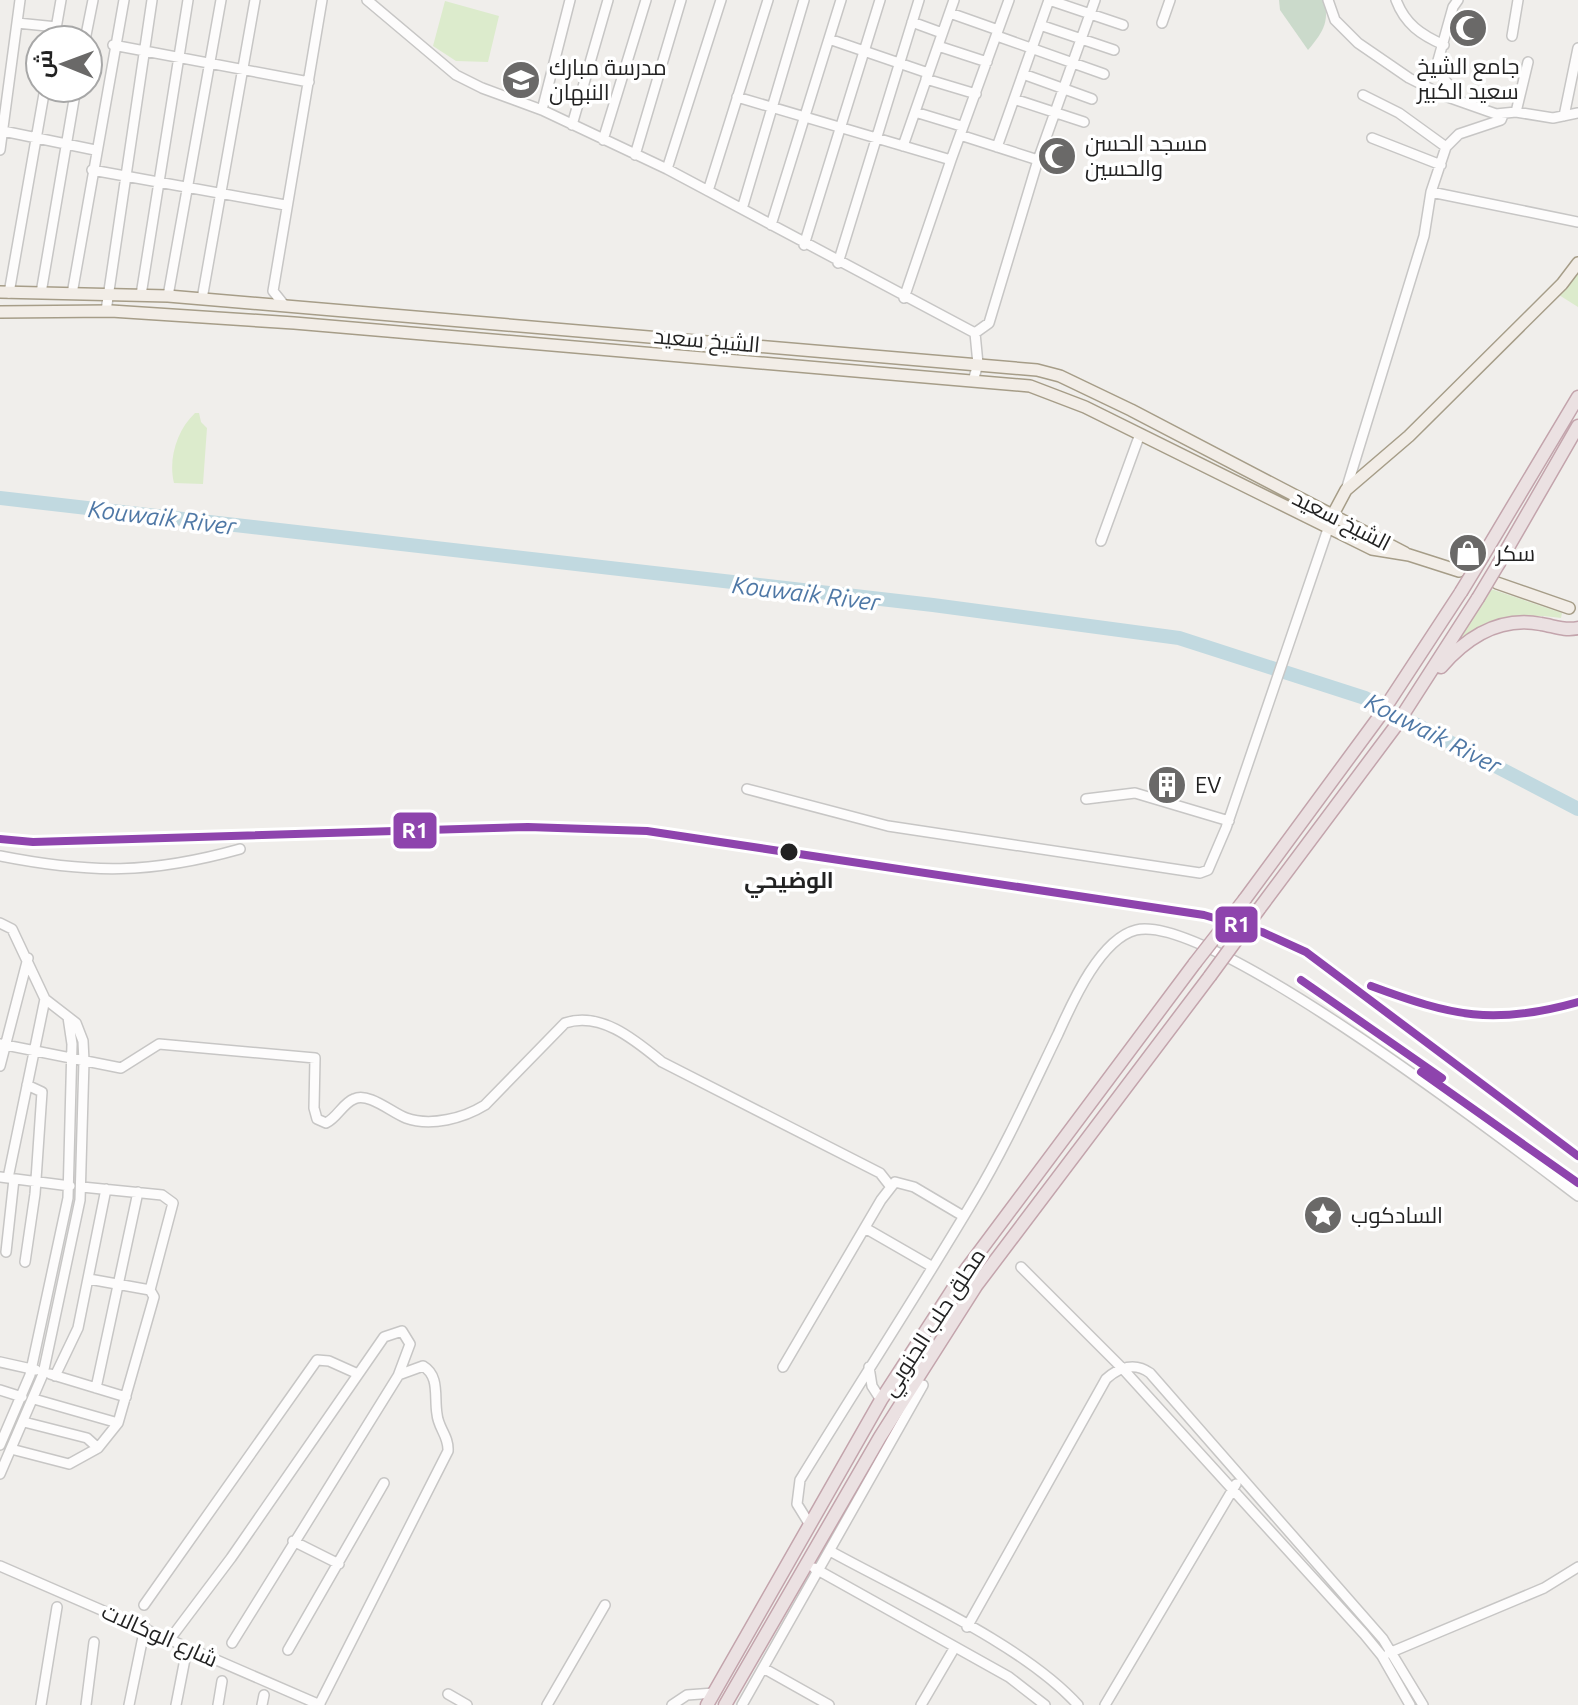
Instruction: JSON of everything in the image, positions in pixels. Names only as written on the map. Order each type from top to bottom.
[{"type":"highway","name":"محلق حلب الجنوبي","points":[[707,1705],[881,1400],[962,1275],[1379,717],[1461,592],[1578,397]]},
{"type":"highway","points":[[725,1705],[880,1437],[976,1286],[1395,727],[1478,598],[1578,426]]},
{"type":"highway","points":[[1413,699],[1458,647],[1502,623],[1522,621],[1564,630],[1578,628]]},
{"type":"main road","points":[[1328,529],[1346,490],[1409,436],[1562,284],[1578,263]]},
{"type":"main road","name":"الشيخ سعيد","points":[[5,292],[168,296],[978,364],[1060,376],[1380,537],[1409,555]]},
{"type":"main road","points":[[289,306],[294,323]]},
{"type":"main road","name":"الشيخ سعيد","points":[[0,312],[106,311],[294,323],[973,381],[1047,390],[1328,529],[1372,549],[1409,555]]},
{"type":"main road","points":[[1409,555],[1459,571]]},
{"type":"main road","points":[[1497,583],[1575,611]]},
{"type":"street","points":[[0,150],[5,82],[20,0]]},
{"type":"street","points":[[57,24],[61,0]]},
{"type":"street","points":[[88,24],[93,0]]},
{"type":"street","points":[[72,294],[113,45],[124,0]]},
{"type":"street","points":[[106,311],[152,0]]},
{"type":"street","points":[[141,295],[188,0]]},
{"type":"street","points":[[168,296],[221,0]]},
{"type":"street","points":[[202,299],[255,0]]},
{"type":"street","points":[[289,306],[273,291],[282,250],[285,205],[322,0]]},
{"type":"street","points":[[367,0],[456,75],[542,110],[667,169],[804,245],[975,333]]},
{"type":"street","points":[[542,110],[570,0]]},
{"type":"street","points":[[572,125],[608,0]]},
{"type":"street","points":[[603,140],[646,0]]},
{"type":"street","points":[[635,155],[681,0]]},
{"type":"street","points":[[667,169],[721,0]]},
{"type":"street","points":[[708,191],[768,0]]},
{"type":"street","points":[[742,209],[804,0]]},
{"type":"street","points":[[771,225],[841,0]]},
{"type":"street","points":[[804,245],[880,0]]},
{"type":"street","points":[[838,263],[919,0]]},
{"type":"street","points":[[903,146],[954,0]]},
{"type":"street","points":[[904,298],[1009,0]]},
{"type":"street","points":[[997,147],[1049,0],[1123,25]]},
{"type":"street","points":[[975,333],[989,323],[1038,160],[1095,0]]},
{"type":"street","points":[[1162,23],[1170,0]]},
{"type":"street","points":[[1328,0],[1335,20],[1358,43],[1409,78],[1445,96],[1503,115],[1516,112],[1564,116],[1578,113]]},
{"type":"street","points":[[1396,0],[1407,22],[1426,37],[1444,45]]},
{"type":"street","points":[[1445,96],[1449,85],[1439,73],[1437,64],[1453,7],[1458,0]]},
{"type":"street","points":[[1512,36],[1518,0]]},
{"type":"street","points":[[950,13],[1104,74]]},
{"type":"street","points":[[912,22],[942,33]]},
{"type":"street","points":[[17,23],[27,24]]},
{"type":"street","points":[[1040,25],[1114,50]]},
{"type":"street","points":[[829,39],[899,62],[976,94]]},
{"type":"street","points":[[113,45],[309,82]]},
{"type":"street","points":[[938,46],[987,62]]},
{"type":"street","points":[[1564,116],[1578,48]]},
{"type":"street","points":[[1516,112],[1528,62]]},
{"type":"street","points":[[1023,74],[1092,99]]},
{"type":"street","points":[[1363,95],[1399,113],[1446,147]]},
{"type":"street","points":[[737,97],[951,160]]},
{"type":"street","points":[[1014,99],[1084,122]]},
{"type":"street","points":[[5,292],[42,104]]},
{"type":"street","points":[[41,293],[73,104]]},
{"type":"street","points":[[915,112],[997,147],[1038,160]]},
{"type":"street","points":[[1346,490],[1424,236],[1431,192],[1446,147],[1452,138],[1501,120],[1503,115]]},
{"type":"street","points":[[3,131],[95,150]]},
{"type":"street","points":[[1372,138],[1441,165]]},
{"type":"street","points":[[92,170],[285,205]]},
{"type":"street","points":[[1431,192],[1578,222]]},
{"type":"street","points":[[973,381],[978,364],[975,333]]},
{"type":"street","points":[[1101,541],[1140,434]]},
{"type":"street","points":[[747,789],[888,826],[1200,873],[1208,870],[1229,821],[1328,529]]},
{"type":"street","points":[[1086,799],[1135,793],[1229,821]]},
{"type":"street","points":[[0,856],[77,868],[140,870],[182,865],[240,849]]},
{"type":"street","points":[[0,923],[12,929],[45,999],[7,1178],[6,1252]]},
{"type":"street","points":[[810,1525],[797,1504],[796,1488],[963,1216],[1098,960],[1135,930],[1155,929],[1189,939],[1250,967],[1441,1094],[1578,1196]]},
{"type":"street","points":[[0,1066],[2,1045],[28,958]]},
{"type":"street","points":[[0,1474],[44,1372],[82,1187],[84,1061],[80,1032],[66,1013],[45,999]]},
{"type":"street","points":[[0,1445],[32,1369],[70,1186],[72,1035],[66,1013]]},
{"type":"street","points":[[2,1045],[121,1068],[159,1044],[315,1058],[314,1108],[317,1119],[326,1123],[353,1099],[365,1097],[408,1119],[430,1122],[470,1114],[485,1105],[565,1023],[579,1018],[593,1019],[638,1042],[662,1062],[880,1173],[891,1187]]},
{"type":"street","points":[[25,1262],[36,1182],[42,1092],[27,1085]]},
{"type":"street","points":[[7,1178],[70,1186]]},
{"type":"street","points":[[783,1367],[895,1182],[904,1183],[963,1216]]},
{"type":"street","points":[[11,1449],[69,1464],[98,1448],[118,1423],[154,1297],[150,1290],[173,1203],[162,1195],[82,1187]]},
{"type":"street","points":[[55,1376],[78,1328],[106,1189]]},
{"type":"street","points":[[96,1388],[138,1192]]},
{"type":"street","points":[[66,1211],[78,1213]]},
{"type":"street","points":[[865,1228],[931,1266]]},
{"type":"street","points":[[1021,1267],[1123,1369],[1234,1489],[1392,1651],[1423,1705]]},
{"type":"street","points":[[89,1279],[150,1290]]},
{"type":"street","points":[[170,1639],[231,1558],[384,1337],[391,1332],[402,1331],[434,1378],[437,1415],[448,1451],[319,1705]]},
{"type":"street","points":[[232,1643],[398,1376],[410,1344]]},
{"type":"street","points":[[144,1605],[317,1360],[329,1361],[358,1374]]},
{"type":"street","points":[[0,1362],[126,1397]]},
{"type":"street","points":[[398,1376],[423,1366]]},
{"type":"street","points":[[967,1627],[1101,1387],[1111,1374],[1138,1366],[1150,1373],[1241,1478],[1382,1656],[1410,1705]]},
{"type":"street","points":[[869,1367],[872,1386],[881,1400]]},
{"type":"street","points":[[742,1705],[923,1385]]},
{"type":"street","points":[[0,1390],[22,1397]]},
{"type":"street","points":[[34,1399],[118,1423]]},
{"type":"street","points":[[24,1422],[87,1438],[98,1448]]},
{"type":"street","points":[[1105,1705],[1241,1478]]},
{"type":"street","points":[[288,1650],[384,1483]]},
{"type":"street","points":[[293,1541],[339,1564]]},
{"type":"street","points":[[830,1551],[1022,1658],[1063,1688],[1078,1705]]},
{"type":"street","points":[[806,1564],[1009,1677],[1045,1705]]},
{"type":"street","name":"شارع الوكالات","points":[[0,1566],[319,1705]]},
{"type":"street","points":[[1382,1656],[1544,1588],[1578,1567]]},
{"type":"street","points":[[547,1705],[605,1605]]},
{"type":"street","points":[[41,1705],[50,1630],[57,1607]]},
{"type":"street","points":[[129,1705],[145,1627]]},
{"type":"street","points":[[86,1705],[94,1642]]},
{"type":"street","points":[[921,1705],[955,1647]]},
{"type":"street","points":[[176,1705],[185,1659]]},
{"type":"street","points":[[763,1668],[829,1705]]},
{"type":"street","points":[[218,1705],[222,1681]]},
{"type":"street","points":[[672,1705],[687,1695],[714,1693]]},
{"type":"street","points":[[448,1694],[467,1705]]},
{"type":"green space","points":[[1279,0],[1324,0],[1324,27],[1308,50],[1280,10]]},
{"type":"green space","points":[[445,1],[499,16],[488,62],[456,61],[433,46]]},
{"type":"green space","points":[[1578,271],[1578,307],[1559,295]]},
{"type":"green space","points":[[195,413],[199,413],[201,422],[207,428],[203,484],[174,483],[172,464],[176,445],[183,428]]},
{"type":"green space","points":[[1491,589],[1562,613],[1561,618],[1530,616],[1505,619],[1454,643]]},
{"type":"waterway","name":"Kouwaik River","points":[[0,498],[933,605],[1179,638],[1365,698],[1578,809]]},
{"type":"transit line","name":"R1","points":[[0,839],[33,842],[528,827],[647,831],[1204,915],[1262,932],[1306,952],[1578,1156]]},
{"type":"transit line","name":"R1","points":[[1301,980],[1442,1078]]},
{"type":"transit line","name":"R1","points":[[1371,986],[1426,1005],[1473,1014],[1521,1014],[1578,1002]]},
{"type":"transit line","name":"R1","points":[[1421,1072],[1578,1183]]},
{"type":"place","name":"جامع الشيخ سعيد الكبير","points":[[1468,28]]},
{"type":"place","name":"مدرسة مبارك النبهان","points":[[521,80]]},
{"type":"place","name":"مسجد الحسن والحسين","points":[[1057,156]]},
{"type":"place","name":"سكر","points":[[1468,553]]},
{"type":"place","name":"EV","points":[[1167,785]]},
{"type":"place","name":"الوضيحي","points":[[789,852]]},
{"type":"place","name":"السادكوب","points":[[1323,1215]]}]
